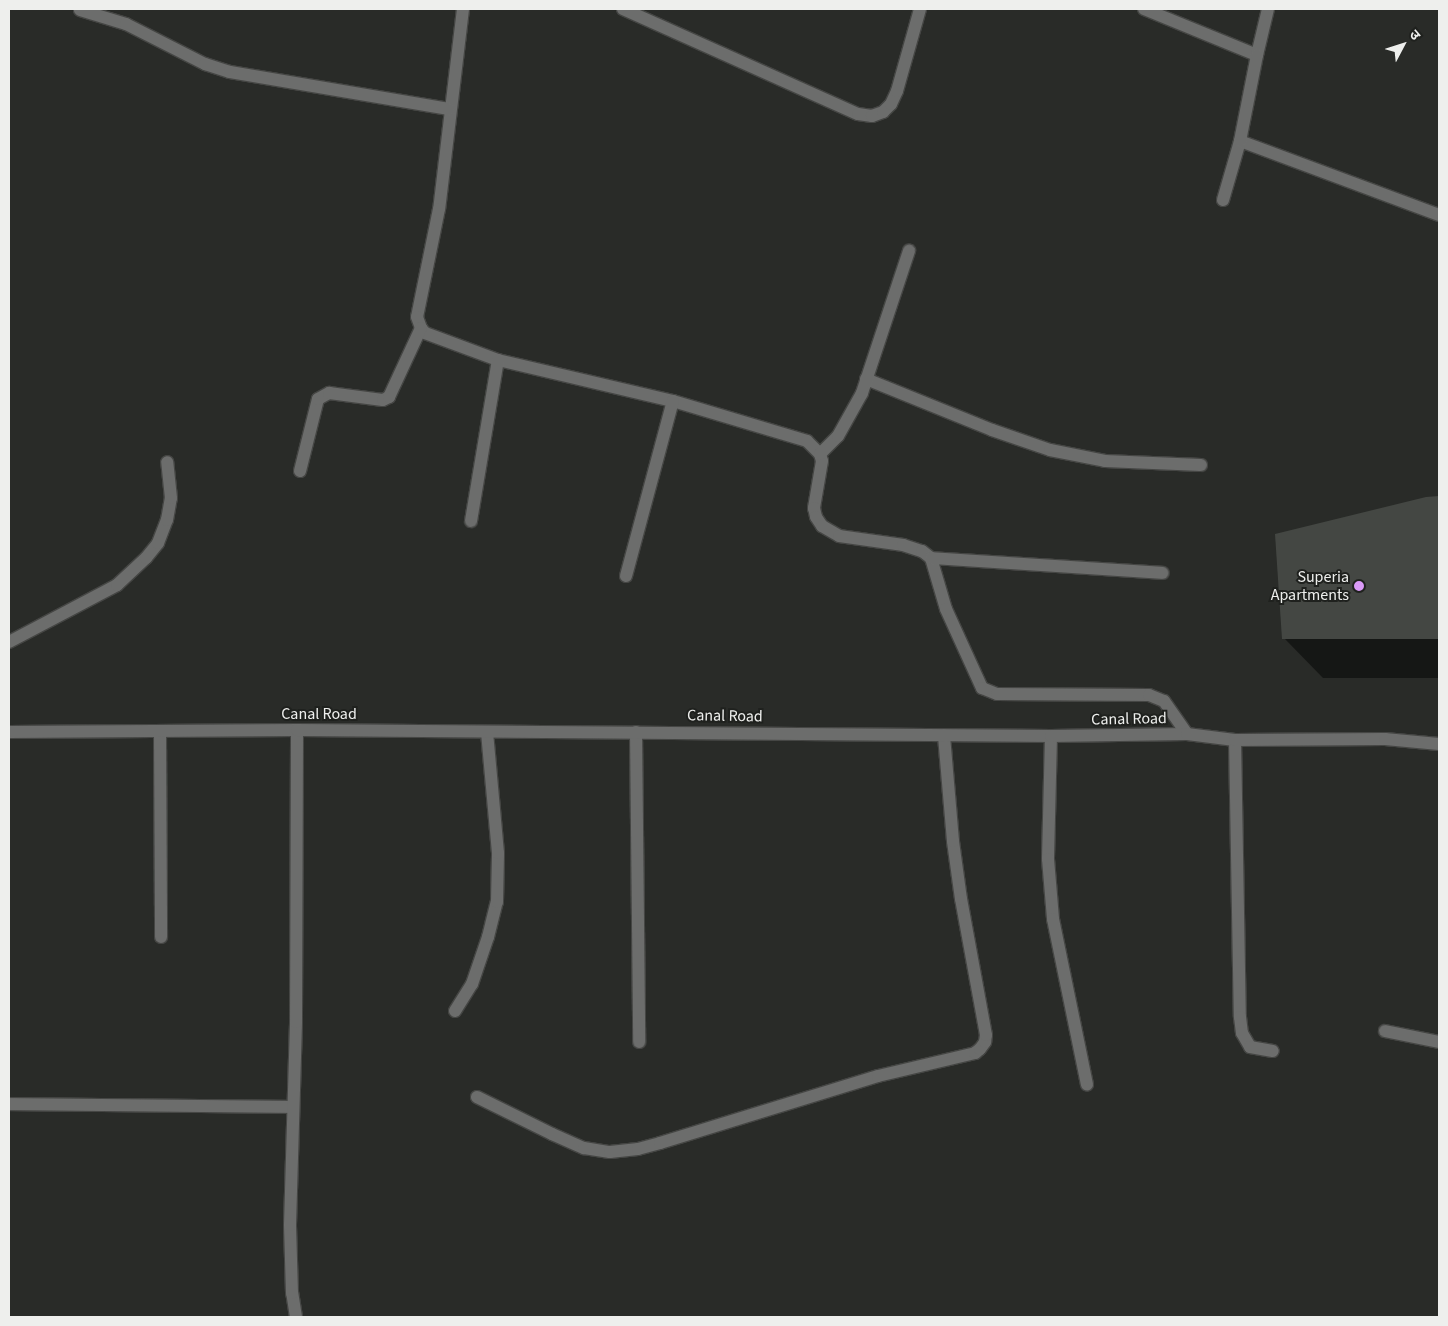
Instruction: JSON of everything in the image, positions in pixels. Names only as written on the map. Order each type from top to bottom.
[{"type":"street","points":[[463,9],[449,110],[448,142],[438,209],[417,317],[421,328],[435,338],[498,360],[673,401],[802,438],[812,444],[820,454],[822,468],[814,508],[816,517],[828,531],[839,536],[903,545],[922,551],[931,558],[1163,573]]},
{"type":"street","points":[[623,9],[858,114],[872,116],[883,112],[891,104],[897,91],[920,9]]},
{"type":"street","points":[[1144,9],[1257,55]]},
{"type":"street","points":[[1223,200],[1240,141],[1268,9]]},
{"type":"street","points":[[80,10],[126,24],[205,64],[230,72],[449,110]]},
{"type":"street","points":[[1240,141],[1439,214]]},
{"type":"street","points":[[820,454],[838,436],[849,418],[866,379],[909,250]]},
{"type":"street","points":[[300,471],[318,400],[329,393],[383,400],[389,397],[421,328]]},
{"type":"street","points":[[471,521],[498,360]]},
{"type":"street","points":[[866,379],[992,430],[1050,450],[1105,461],[1200,465]]},
{"type":"street","points":[[626,576],[673,401]]},
{"type":"street","points":[[9,642],[116,585],[146,558],[158,543],[167,520],[171,498],[167,462]]},
{"type":"street","points":[[931,558],[946,609],[982,688],[997,694],[1149,695],[1164,701],[1187,734]]},
{"type":"street","points":[[296,1317],[292,1293],[290,1225],[296,1022],[297,730]]},
{"type":"street","name":"Canal Road","points":[[9,732],[297,730],[1051,736],[1187,734],[1236,740],[1385,739],[1439,744]]},
{"type":"street","points":[[160,731],[161,937]]},
{"type":"street","points":[[455,1010],[472,984],[488,937],[497,902],[498,853],[487,732]]},
{"type":"street","points":[[636,732],[639,1042]]},
{"type":"street","points":[[477,1097],[584,1148],[610,1152],[638,1149],[660,1143],[878,1076],[974,1053],[980,1049],[985,1042],[986,1035],[961,900],[953,841],[944,735]]},
{"type":"street","points":[[1051,736],[1048,859],[1053,919],[1087,1085]]},
{"type":"street","points":[[1236,740],[1240,1017],[1242,1033],[1250,1047],[1273,1051]]},
{"type":"street","points":[[1385,1031],[1439,1042]]},
{"type":"street","points":[[9,1104],[293,1107]]},
{"type":"building","name":"Superia Apartments","points":[[1439,496],[1439,639],[1282,639],[1275,534],[1426,497]]},
{"type":"place","name":"Superia Apartments","points":[[1359,586]]}]
